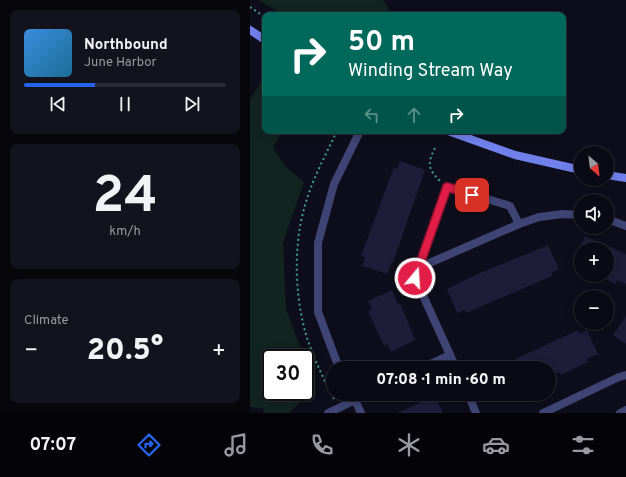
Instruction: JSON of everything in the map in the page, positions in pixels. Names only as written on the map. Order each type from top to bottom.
[{"type":"street","points":[[250,30],[262,38]]},
{"type":"street","points":[[336,361],[318,312],[318,243],[334,184],[359,134]]},
{"type":"street","points":[[456,134],[516,155],[574,168]]},
{"type":"street","points":[[614,176],[626,178]]},
{"type":"street","points":[[453,361],[415,278],[447,187],[510,206],[519,224]]},
{"type":"street","points":[[418,268],[519,224],[539,217],[574,215]]},
{"type":"street","points":[[614,222],[626,226]]},
{"type":"street","points":[[437,361],[450,355]]},
{"type":"street","points":[[543,413],[626,375]]},
{"type":"street","points":[[328,413],[348,401]]},
{"type":"street","points":[[356,401],[361,413]]},
{"type":"street","points":[[471,401],[476,413]]},
{"type":"street","points":[[620,413],[626,410]]},
{"type":"path","points":[[250,7],[262,15]]},
{"type":"path","points":[[435,148],[429,164],[432,172],[447,187]]},
{"type":"green space","points":[[259,0],[383,0],[390,12],[278,12]]},
{"type":"green space","points":[[262,80],[262,134],[281,134],[273,147],[285,166],[304,182],[283,243],[286,309],[301,349],[262,349],[262,401],[301,401],[289,413],[264,413],[263,408],[250,407],[250,100]]},
{"type":"building","points":[[400,161],[425,170],[393,263],[392,262],[387,274],[362,266],[365,257],[361,256],[394,167],[397,169]]},
{"type":"building","points":[[585,236],[599,242],[582,242]]},
{"type":"building","points":[[548,245],[559,269],[551,273],[552,276],[466,313],[464,310],[457,313],[447,289],[473,276]]},
{"type":"building","points":[[614,249],[626,254],[626,284],[617,280],[615,284],[611,282],[614,282]]},
{"type":"building","points":[[392,290],[397,302],[401,305],[415,340],[391,352],[387,344],[384,346],[368,311],[372,309],[368,301]]},
{"type":"building","points":[[626,316],[626,344],[613,335]]},
{"type":"building","points":[[578,330],[580,334],[587,330],[598,354],[587,359],[588,362],[561,375],[559,372],[556,374],[556,361],[511,361]]},
{"type":"building","points":[[424,401],[437,401],[443,413],[397,413]]},
{"type":"route","points":[[415,278],[447,187],[472,195]]}]
